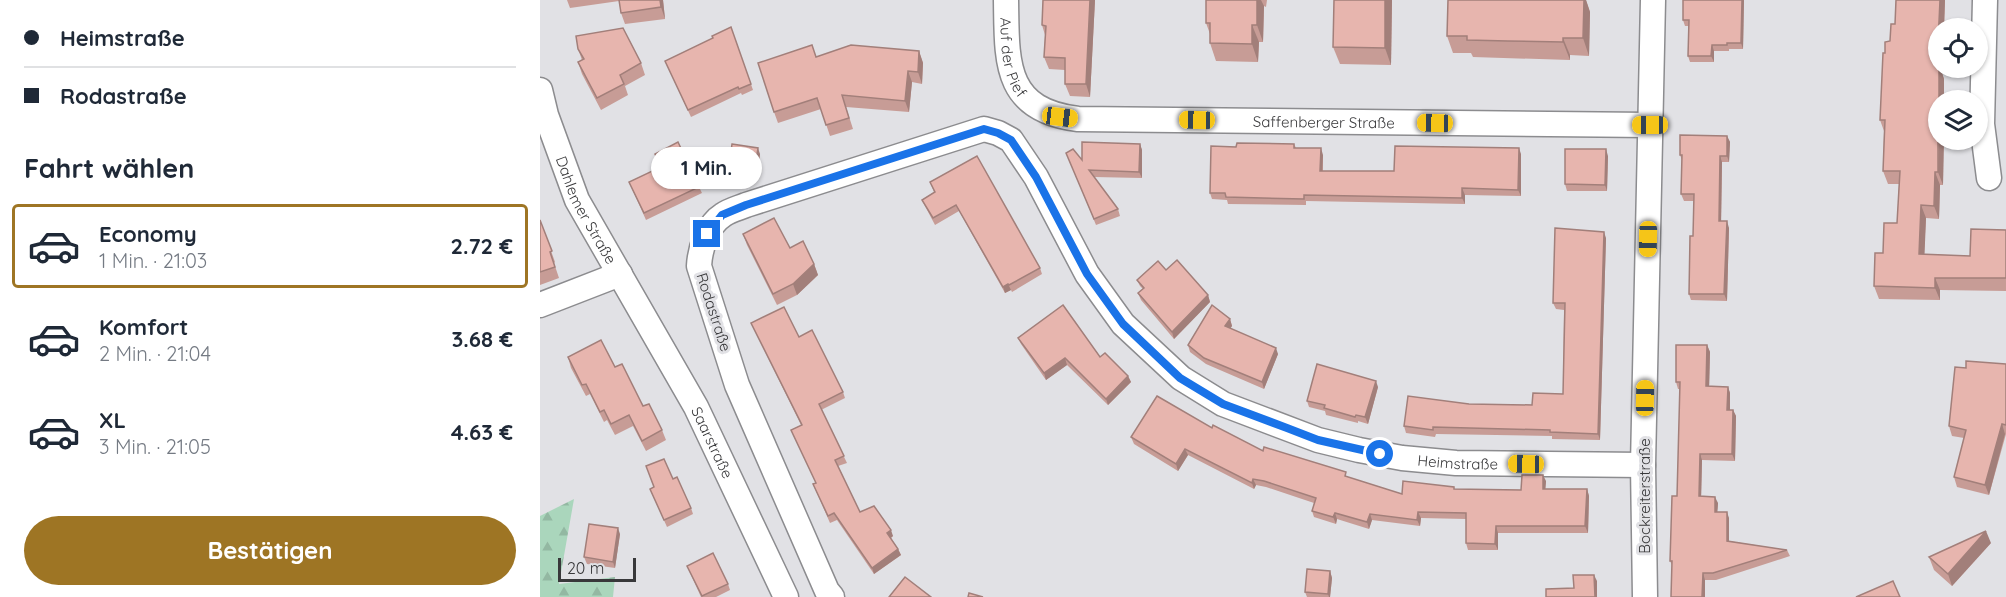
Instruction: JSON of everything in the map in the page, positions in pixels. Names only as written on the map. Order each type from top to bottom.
[{"type":"street","name":"Auf der Pief","points":[[1006,0],[1006,34],[1011,73],[1020,92],[1036,107]]},
{"type":"street","name":"Bockreiterstraße","points":[[1645,597],[1643,465],[1653,0]]},
{"type":"street","points":[[1985,0],[1982,124],[1989,178]]},
{"type":"street","name":"Dahlemer Straße","points":[[540,90],[546,114],[578,200],[626,283]]},
{"type":"street","name":"Saffenberger Straße","points":[[1036,107],[1060,117],[1078,119],[1650,125]]},
{"type":"street","name":"Heimstraße","points":[[984,129],[1011,140],[1036,177],[1087,274],[1123,324],[1180,378],[1223,404],[1318,440],[1402,458],[1456,463],[1643,465]]},
{"type":"street","name":"Rodastraße","points":[[832,597],[827,591],[737,386],[699,266],[700,252],[707,234],[722,215],[746,205],[984,129]]},
{"type":"street","points":[[540,304],[626,283]]},
{"type":"street","name":"Saarstraße","points":[[626,283],[696,407],[786,597]]},
{"type":"green space","points":[[574,499],[559,584],[615,577],[613,597],[540,597],[540,516]]},
{"type":"building","points":[[619,0],[660,0],[661,7],[621,13]]},
{"type":"building","points":[[1043,0],[1090,0],[1086,84],[1065,84],[1065,58],[1044,57],[1046,26],[1042,25]]},
{"type":"building","points":[[1206,0],[1257,0],[1257,25],[1252,25],[1252,44],[1210,43],[1210,23],[1206,23]]},
{"type":"building","points":[[1334,0],[1385,0],[1385,48],[1333,47]]},
{"type":"building","points":[[1448,0],[1584,0],[1583,38],[1563,38],[1563,42],[1467,40],[1467,36],[1447,36]]},
{"type":"building","points":[[1683,0],[1742,0],[1741,43],[1712,45],[1711,56],[1688,56],[1689,20],[1683,20]]},
{"type":"building","points":[[1896,0],[1940,0],[1939,18],[1928,18],[1928,78],[1939,78],[1939,90],[1928,90],[1928,150],[1938,150],[1938,172],[1935,172],[1934,206],[1921,205],[1919,254],[1970,256],[1971,229],[2006,230],[2006,278],[1935,278],[1935,288],[1874,286],[1875,253],[1883,253],[1884,223],[1897,223],[1900,171],[1883,171],[1885,120],[1880,120],[1883,53],[1885,53],[1885,42],[1890,41],[1891,24],[1895,24]]},
{"type":"building","points":[[731,27],[751,84],[739,89],[738,87],[688,110],[665,61]]},
{"type":"building","points":[[623,28],[641,63],[620,75],[624,84],[597,98],[578,62],[584,59],[578,49],[576,36]]},
{"type":"building","points":[[812,45],[816,57],[851,45],[919,51],[918,72],[908,71],[905,101],[842,95],[849,118],[826,125],[817,98],[774,112],[758,63]]},
{"type":"building","points":[[1680,135],[1727,136],[1727,156],[1720,156],[1719,221],[1727,221],[1724,294],[1689,294],[1690,236],[1693,236],[1694,194],[1681,194]]},
{"type":"building","points":[[678,142],[699,187],[644,213],[629,182],[661,167],[655,154]]},
{"type":"building","points":[[1082,142],[1140,144],[1139,172],[1089,170],[1118,209],[1094,219],[1066,153],[1073,149],[1082,160]]},
{"type":"building","points":[[1237,143],[1294,144],[1294,148],[1321,148],[1320,171],[1394,171],[1395,146],[1519,148],[1518,190],[1462,188],[1462,198],[1304,195],[1304,199],[1226,197],[1225,193],[1210,193],[1211,146],[1236,147]]},
{"type":"building","points":[[732,144],[758,148],[754,173],[727,181]]},
{"type":"building","points":[[1565,149],[1606,149],[1605,185],[1565,184]]},
{"type":"building","points":[[977,156],[1040,268],[1003,287],[956,205],[933,218],[922,200],[935,192],[930,182]]},
{"type":"building","points":[[774,218],[790,248],[803,241],[814,264],[793,284],[773,294],[743,234]]},
{"type":"building","points":[[540,220],[552,251],[550,252],[555,267],[540,272]]},
{"type":"building","points":[[1555,228],[1604,232],[1598,434],[1550,432],[1550,430],[1433,427],[1433,430],[1404,426],[1408,396],[1469,404],[1532,405],[1533,393],[1563,394],[1565,303],[1553,303]]},
{"type":"building","points":[[1177,260],[1208,295],[1172,332],[1138,293],[1144,288],[1137,280],[1158,261],[1166,270]]},
{"type":"building","points":[[1063,305],[1100,357],[1105,353],[1128,376],[1106,399],[1065,358],[1044,373],[1018,338]]},
{"type":"building","points":[[1212,305],[1230,319],[1225,326],[1276,348],[1262,382],[1204,358],[1188,345]]},
{"type":"building","points":[[784,307],[799,337],[812,330],[843,392],[819,404],[844,456],[835,460],[860,512],[874,506],[891,530],[887,533],[898,549],[872,568],[834,513],[828,516],[813,484],[816,483],[791,430],[802,425],[751,323]]},
{"type":"building","points":[[601,340],[615,367],[622,364],[643,406],[649,404],[662,430],[642,441],[629,415],[611,424],[604,410],[600,412],[586,384],[582,385],[568,357]]},
{"type":"building","points":[[1676,345],[1707,345],[1706,386],[1728,387],[1727,410],[1733,410],[1732,454],[1700,454],[1699,496],[1715,497],[1715,512],[1727,512],[1727,541],[1787,550],[1713,573],[1703,573],[1702,597],[1671,597],[1672,496],[1677,496],[1680,382],[1676,382]]},
{"type":"building","points":[[1966,361],[2006,364],[2006,425],[2002,424],[1985,485],[1954,477],[1966,430],[1949,426],[1955,367],[1966,368]]},
{"type":"building","points":[[1317,364],[1376,381],[1365,417],[1356,415],[1355,417],[1324,408],[1325,405],[1307,401]]},
{"type":"building","points":[[1157,396],[1212,428],[1213,425],[1263,451],[1264,447],[1346,472],[1345,476],[1402,494],[1403,481],[1454,487],[1454,489],[1521,490],[1522,475],[1543,475],[1543,489],[1587,489],[1585,526],[1496,526],[1495,544],[1466,543],[1466,513],[1418,512],[1417,520],[1370,514],[1367,522],[1335,513],[1333,517],[1312,511],[1316,498],[1264,481],[1253,479],[1252,483],[1185,449],[1176,464],[1131,437]]},
{"type":"building","points":[[664,459],[673,479],[677,477],[691,508],[664,520],[650,489],[654,487],[646,466]]},
{"type":"building","points":[[589,524],[618,528],[613,562],[584,557]]},
{"type":"building","points":[[1986,531],[1948,574],[1929,557]]},
{"type":"building","points":[[713,553],[728,584],[702,596],[687,566]]},
{"type":"building","points":[[1307,569],[1330,571],[1328,594],[1305,592]]},
{"type":"building","points":[[1573,575],[1594,575],[1595,597],[1546,597],[1546,589],[1574,588]]},
{"type":"building","points":[[905,577],[931,597],[889,597]]},
{"type":"building","points":[[1893,581],[1900,597],[1856,597]]},
{"type":"building","points":[[969,593],[983,597],[968,597]]},
{"type":"route","points":[[707,234],[722,215],[746,205],[984,129],[998,133],[1011,140],[1036,177],[1087,274],[1123,324],[1180,378],[1223,404],[1318,440],[1380,454]]}]
